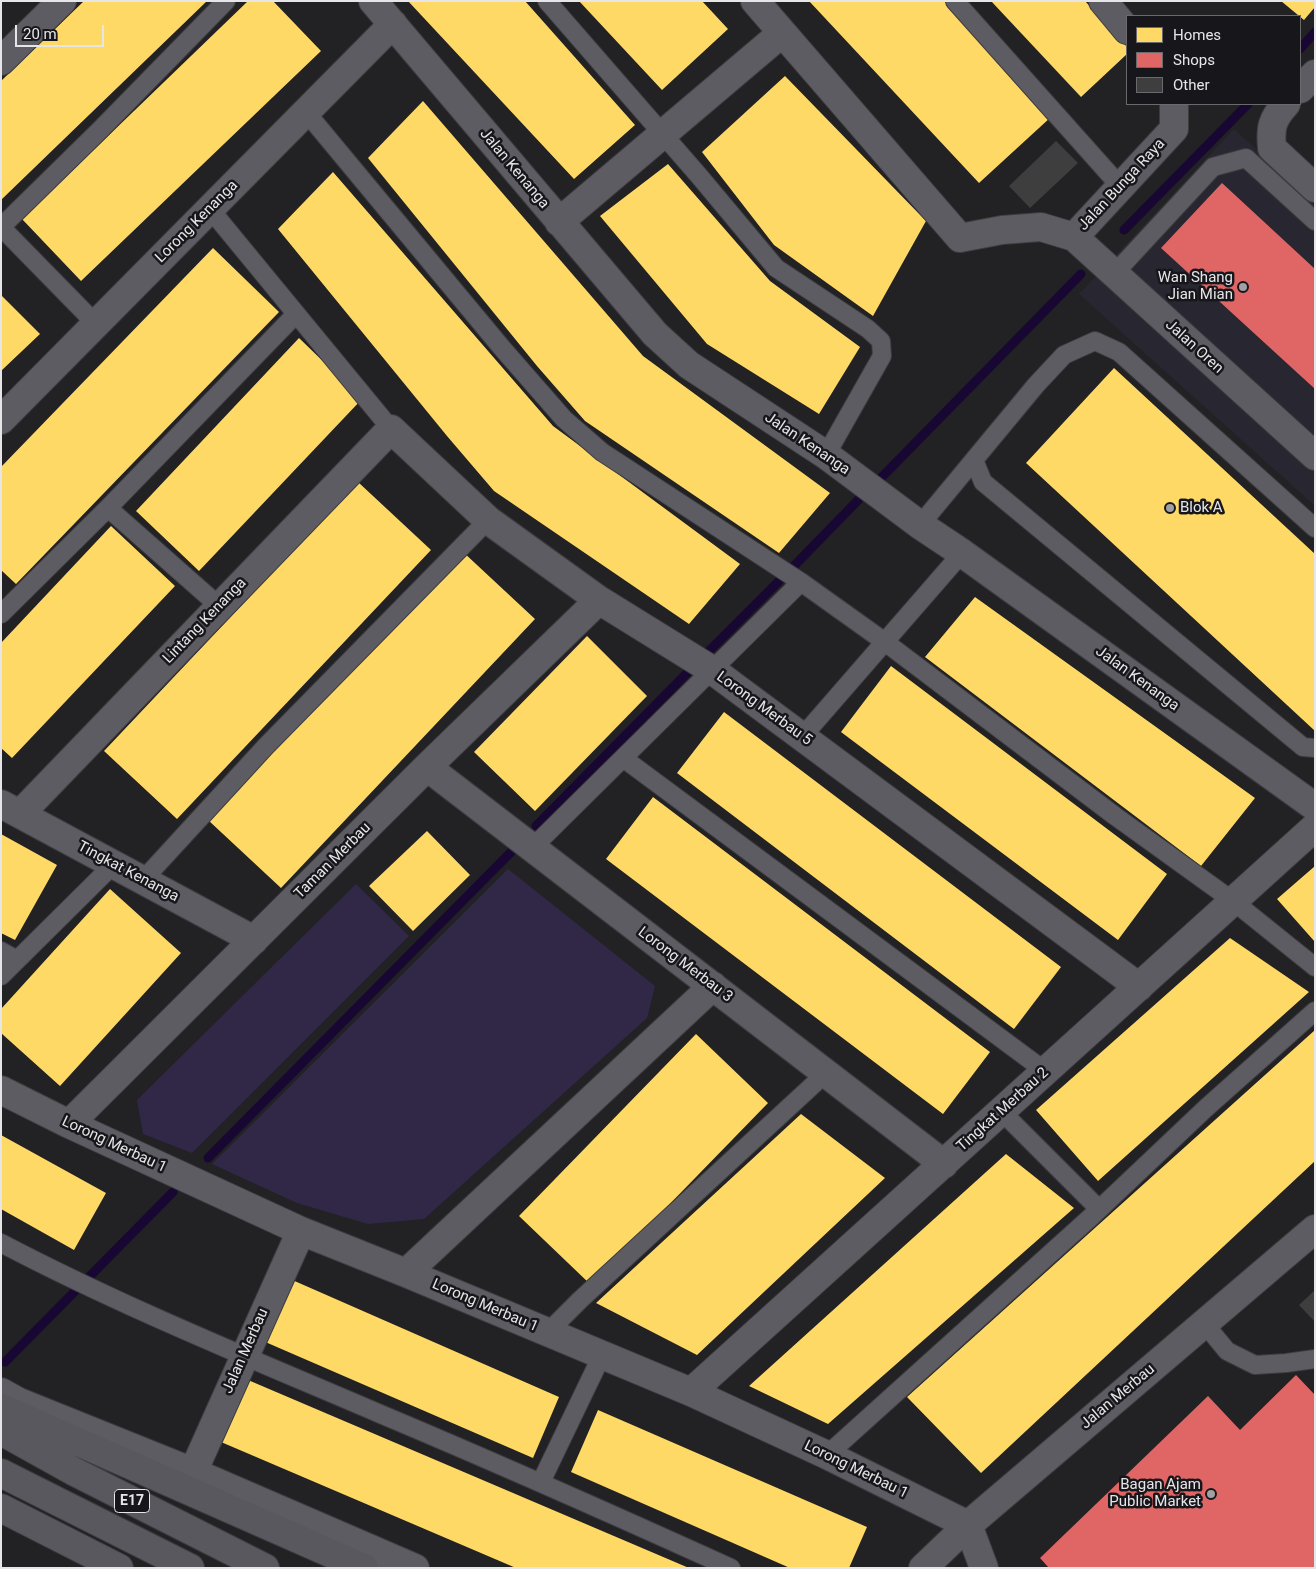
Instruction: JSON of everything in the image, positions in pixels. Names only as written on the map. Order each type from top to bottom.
[{"type":"highway","points":[[1,1408],[364,1568]]},
{"type":"highway","name":"E17","points":[[1,1431],[73,1471],[265,1568]]},
{"type":"highway","name":"E17","points":[[1,1474],[190,1568]]},
{"type":"highway","points":[[1,1508],[119,1568]]},
{"type":"street","points":[[1,61],[62,1]]},
{"type":"street","name":"Jalan Kenanga","points":[[373,1],[655,334],[689,365],[826,454],[920,525],[962,553],[1315,807]]},
{"type":"street","points":[[755,1],[960,238],[1002,230],[1041,227],[1074,237]]},
{"type":"street","name":"Lorong Kenanga","points":[[1,420],[393,24]]},
{"type":"street","points":[[560,222],[782,33]]},
{"type":"street","points":[[1301,88],[1315,74]]},
{"type":"street","name":"Jalan Bunga Raya","points":[[1074,237],[1174,129],[1174,105]]},
{"type":"street","points":[[1285,105],[1278,112],[1270,131],[1272,148],[1315,188]]},
{"type":"street","name":"Jalan Oren","points":[[1074,237],[1315,456]]},
{"type":"street","name":"Lorong Merbau 5","points":[[392,429],[488,520],[599,600],[712,670],[1139,987]]},
{"type":"street","name":"Lintang Kenanga","points":[[10,809],[219,606],[392,429]]},
{"type":"street","name":"Taman Merbau","points":[[69,1124],[427,767],[599,600]]},
{"type":"street","name":"Lorong Merbau 3","points":[[427,767],[944,1164]]},
{"type":"street","name":"Tingkat Kenanga","points":[[10,809],[254,940]]},
{"type":"street","name":"Tingkat Merbau 2","points":[[691,1392],[1315,827]]},
{"type":"street","points":[[406,1273],[713,986]]},
{"type":"street","name":"Lorong Merbau 1","points":[[1,1090],[69,1124],[301,1231],[691,1392],[828,1455],[968,1525]]},
{"type":"street","name":"Jalan Merbau","points":[[923,1568],[968,1525],[1315,1229]]},
{"type":"street","name":"Jalan Merbau","points":[[193,1472],[301,1231]]},
{"type":"street","points":[[1,1392],[19,1402],[193,1472],[415,1568]]},
{"type":"street","points":[[968,1525],[984,1568]]},
{"type":"lane","points":[[96,324],[1,227],[101,129],[226,1]]},
{"type":"lane","points":[[547,1],[700,177],[776,268],[868,329],[881,341],[882,356],[826,454]]},
{"type":"lane","points":[[955,1],[1120,186]]},
{"type":"lane","points":[[306,112],[502,348],[564,419],[602,452],[801,582],[885,642],[1115,816],[1233,901],[1315,967]]},
{"type":"lane","points":[[1114,274],[1213,167],[1246,158],[1315,221]]},
{"type":"lane","points":[[210,209],[392,429]]},
{"type":"lane","points":[[4,608],[108,508],[296,314]]},
{"type":"lane","points":[[920,525],[1064,354],[1095,341],[1118,352],[1315,528]]},
{"type":"lane","points":[[974,460],[983,482],[1303,747],[1315,748]]},
{"type":"lane","points":[[108,508],[219,606]]},
{"type":"lane","points":[[143,880],[266,746],[488,520]]},
{"type":"lane","points":[[802,737],[962,553]]},
{"type":"lane","points":[[532,848],[801,582]]},
{"type":"lane","points":[[623,758],[1045,1071]]},
{"type":"lane","points":[[1,976],[114,864]]},
{"type":"lane","points":[[1,951],[17,960]]},
{"type":"lane","points":[[828,1455],[1099,1209],[1206,1108],[1315,1011]]},
{"type":"lane","points":[[548,1332],[587,1293],[826,1073]]},
{"type":"lane","points":[[1001,1111],[1099,1209]]},
{"type":"lane","points":[[1,1243],[52,1270],[244,1356],[541,1482],[732,1568]]},
{"type":"lane","points":[[1207,1321],[1213,1334],[1228,1351],[1255,1364],[1286,1363],[1315,1359]]},
{"type":"lane","points":[[541,1482],[602,1355]]},
{"type":"shaded area","points":[[1234,129],[1315,201],[1315,506],[1079,294]]},
{"type":"shaded area","points":[[508,869],[655,986],[647,1018],[424,1219],[368,1224],[297,1203],[212,1164]]},
{"type":"shaded area","points":[[356,884],[409,936],[192,1153],[143,1134],[137,1100]]},
{"type":"building: Homes","points":[[84,1],[207,1],[1,200],[1,81]]},
{"type":"building: Homes","points":[[248,1],[273,1],[321,51],[81,281],[22,219]]},
{"type":"building: Homes","points":[[408,1],[525,1],[635,125],[574,179]]},
{"type":"building: Homes","points":[[579,1],[702,1],[728,29],[662,90]]},
{"type":"building: Homes","points":[[809,1],[944,1],[1051,117],[979,183]]},
{"type":"building: Homes","points":[[991,1],[1085,1],[1126,46],[1126,55],[1081,97]]},
{"type":"building: Homes","points":[[1281,1],[1315,1],[1315,7],[1304,20],[1301,15],[1298,15]]},
{"type":"building: Homes","points":[[785,76],[926,221],[873,316],[774,245],[702,152]]},
{"type":"building: Homes","points":[[423,101],[643,356],[830,493],[779,553],[585,421],[537,366],[368,158]]},
{"type":"building: Homes","points":[[668,164],[770,281],[860,347],[819,414],[707,344],[600,216]]},
{"type":"building: Homes","points":[[333,172],[553,426],[740,564],[689,624],[494,491],[278,229]]},
{"type":"building: Homes","points":[[213,248],[279,312],[16,584],[1,570],[1,467]]},
{"type":"building: Homes","points":[[1,295],[40,334],[1,371]]},
{"type":"building: Homes","points":[[299,338],[362,399],[199,571],[136,511]]},
{"type":"building: Homes","name":"Blok A","points":[[1114,368],[1315,554],[1315,731],[1026,463]]},
{"type":"building: Homes","points":[[358,482],[431,550],[177,819],[104,751]]},
{"type":"building: Homes","points":[[111,526],[175,586],[12,758],[1,748],[1,643]]},
{"type":"building: Homes","points":[[462,551],[535,619],[281,888],[208,820]]},
{"type":"building: Homes","points":[[975,597],[1255,798],[1201,866],[925,657]]},
{"type":"building: Homes","points":[[587,636],[647,696],[535,811],[474,752]]},
{"type":"building: Homes","points":[[891,666],[1167,874],[1118,940],[841,732]]},
{"type":"building: Homes","points":[[724,712],[1061,967],[1014,1029],[677,773]]},
{"type":"building: Homes","points":[[653,797],[990,1052],[943,1114],[606,859]]},
{"type":"building: Homes","points":[[427,831],[470,875],[413,931],[369,886]]},
{"type":"building: Homes","points":[[1,834],[57,865],[15,940],[1,933]]},
{"type":"building: Homes","points":[[1315,866],[1315,942],[1277,899]]},
{"type":"building: Homes","points":[[110,889],[181,953],[60,1086],[1,1033],[1,1009]]},
{"type":"building: Homes","points":[[1230,938],[1309,992],[1098,1181],[1036,1110]]},
{"type":"building: Homes","points":[[1315,1030],[1315,1161],[981,1473],[907,1397]]},
{"type":"building: Homes","points":[[696,1034],[768,1103],[591,1285],[519,1216]]},
{"type":"building: Homes","points":[[801,1114],[885,1178],[697,1355],[596,1303]]},
{"type":"building: Homes","points":[[1,1135],[106,1193],[74,1250],[1,1209]]},
{"type":"building: Homes","points":[[1006,1154],[1074,1208],[828,1424],[749,1386]]},
{"type":"building: Homes","points":[[290,1279],[559,1397],[533,1458],[263,1341]]},
{"type":"building: Homes","points":[[248,1380],[689,1568],[516,1568],[221,1442]]},
{"type":"building: Homes","points":[[598,1410],[867,1527],[849,1568],[790,1568],[571,1472]]},
{"type":"building: Shops","points":[[1222,183],[1315,269],[1315,389],[1161,248]]},
{"type":"building: Shops","name":"Bagan Ajam Public Market","points":[[1296,1375],[1315,1395],[1315,1568],[1049,1568],[1040,1558],[1208,1396],[1240,1430]]},
{"type":"building: Other","points":[[1056,141],[1078,163],[1030,208],[1009,186]]},
{"type":"building: Other","points":[[1315,1290],[1315,1322],[1299,1305]]},
{"type":"waterway","points":[[1301,48],[1315,32]]},
{"type":"waterway","points":[[1124,230],[1247,105]]},
{"type":"waterway","points":[[877,482],[1081,274]]},
{"type":"waterway","points":[[793,567],[864,494]]},
{"type":"waterway","points":[[703,657],[783,577]]},
{"type":"waterway","points":[[536,826],[694,666]]},
{"type":"waterway","points":[[208,1158],[516,847]]},
{"type":"waterway","points":[[5,1362],[173,1192]]},
{"type":"place","name":"Wan Shang Jian Mian","points":[[1243,287]]},
{"type":"place","name":"Blok A","points":[[1170,508]]},
{"type":"place","name":"Bagan Ajam Public Market","points":[[1211,1494]]}]
